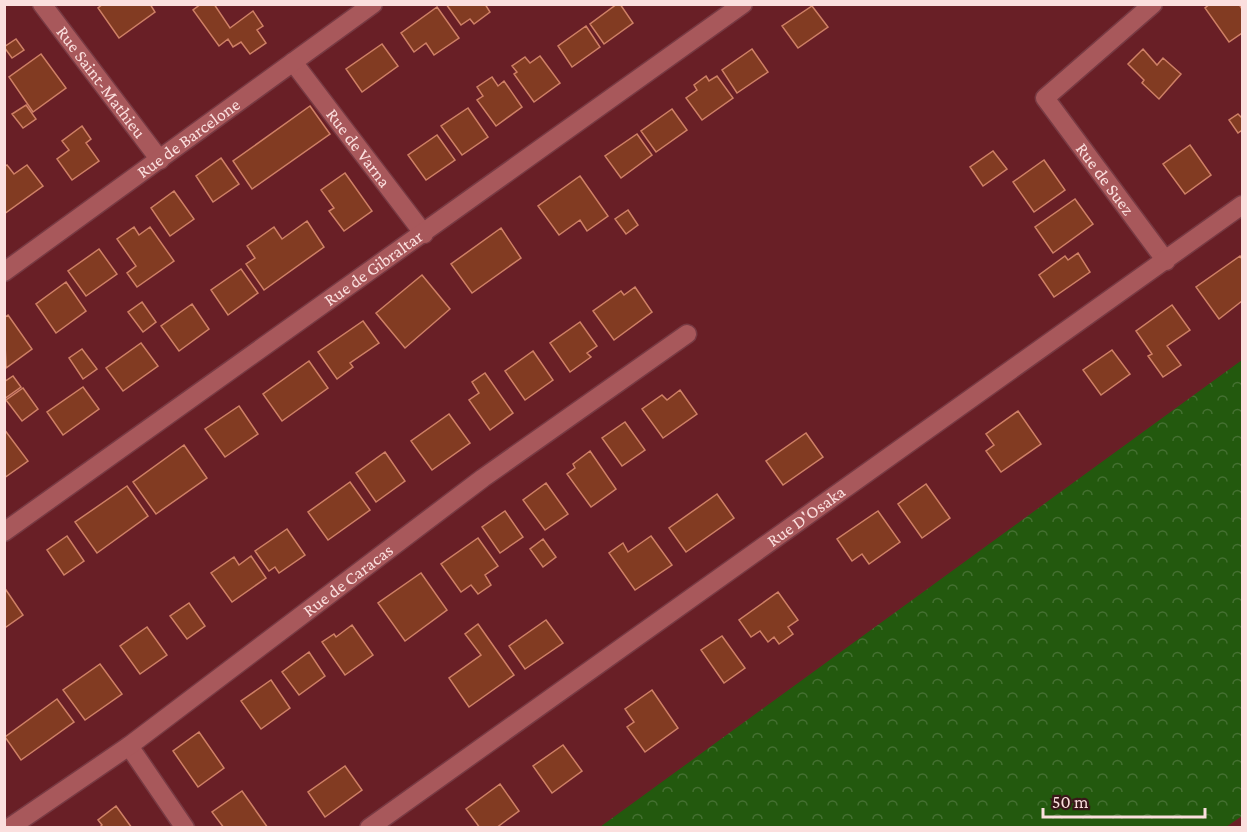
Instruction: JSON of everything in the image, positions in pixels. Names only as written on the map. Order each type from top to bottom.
[{"type":"street","name":"Rue Saint-Mathieu","points":[[42,4],[160,160]]},
{"type":"street","name":"Rue de Barcelone","points":[[4,272],[372,4]]},
{"type":"street","name":"Rue de Gibraltar","points":[[4,532],[743,4]]},
{"type":"street","name":"Rue de Suez","points":[[1153,4],[1045,98],[1166,261]]},
{"type":"street","name":"Rue de Varna","points":[[293,62],[424,234]]},
{"type":"street","name":"Rue D'Osaka","points":[[369,828],[1242,205]]},
{"type":"street","name":"Rue de Caracas","points":[[9,828],[129,746],[483,478],[687,334]]},
{"type":"street","points":[[129,746],[185,828]]},
{"type":"green space","points":[[1242,360],[1242,816],[1226,827],[600,827]]},
{"type":"building","points":[[103,4],[150,4],[155,12],[119,38],[98,8]]},
{"type":"building","points":[[201,4],[214,4],[230,28],[253,11],[263,26],[257,30],[266,43],[250,54],[241,42],[233,47],[228,39],[219,46],[193,10]]},
{"type":"building","points":[[446,4],[485,4],[490,12],[474,24],[470,19],[461,25]]},
{"type":"building","points":[[620,4],[633,23],[604,44],[590,24]]},
{"type":"building","points":[[1210,4],[1239,4],[1242,9],[1242,33],[1229,42],[1205,8]]},
{"type":"building","points":[[812,6],[828,27],[798,48],[782,26]]},
{"type":"building","points":[[437,7],[459,38],[434,55],[426,43],[414,52],[401,33]]},
{"type":"building","points":[[586,26],[600,47],[572,67],[558,46]]},
{"type":"building","points":[[16,39],[24,50],[12,58],[4,47]]},
{"type":"building","points":[[382,44],[398,66],[362,92],[346,69]]},
{"type":"building","points":[[752,49],[768,72],[737,93],[722,70]]},
{"type":"building","points":[[1143,49],[1157,65],[1163,58],[1181,74],[1159,99],[1142,83],[1144,80],[1128,64]]},
{"type":"building","points":[[41,54],[66,88],[33,112],[9,77]]},
{"type":"building","points":[[540,56],[560,83],[534,102],[514,74],[517,72],[512,66],[525,57],[530,63]]},
{"type":"building","points":[[706,76],[709,81],[717,76],[733,98],[702,120],[686,98],[697,90],[694,85]]},
{"type":"building","points":[[492,77],[498,86],[504,81],[522,107],[496,126],[477,100],[483,96],[477,87]]},
{"type":"building","points":[[26,105],[36,119],[23,128],[12,114]]},
{"type":"building","points":[[310,106],[330,134],[252,189],[233,161]]},
{"type":"building","points":[[468,108],[488,137],[462,155],[441,126]]},
{"type":"building","points":[[672,109],[687,130],[656,152],[641,131]]},
{"type":"building","points":[[1238,114],[1242,118],[1242,132],[1238,133],[1229,120]]},
{"type":"building","points":[[82,126],[91,139],[86,143],[99,161],[72,180],[57,159],[69,150],[62,141]]},
{"type":"building","points":[[637,134],[652,155],[621,178],[605,156]]},
{"type":"building","points":[[437,135],[455,160],[426,180],[408,155]]},
{"type":"building","points":[[1190,145],[1211,175],[1185,194],[1163,164]]},
{"type":"building","points":[[993,151],[1007,169],[983,186],[970,167]]},
{"type":"building","points":[[221,158],[239,184],[213,202],[196,176]]},
{"type":"building","points":[[1044,160],[1065,190],[1034,212],[1013,182]]},
{"type":"building","points":[[7,165],[14,174],[27,165],[43,186],[4,214],[4,167]]},
{"type":"building","points":[[345,173],[372,211],[344,231],[329,211],[334,208],[321,190]]},
{"type":"building","points":[[580,176],[608,216],[587,231],[580,220],[559,235],[538,206]]},
{"type":"building","points":[[174,191],[194,219],[170,236],[151,208]]},
{"type":"building","points":[[1075,199],[1093,224],[1053,253],[1035,227]]},
{"type":"building","points":[[628,210],[638,225],[626,234],[615,219]]},
{"type":"building","points":[[307,221],[324,247],[264,290],[246,264],[255,258],[247,246],[274,227],[282,239]]},
{"type":"building","points":[[134,227],[139,235],[150,227],[174,261],[137,287],[127,273],[136,266],[117,239]]},
{"type":"building","points":[[501,228],[521,258],[472,293],[451,264]]},
{"type":"building","points":[[99,249],[117,274],[86,296],[68,271]]},
{"type":"building","points":[[1078,253],[1090,272],[1054,297],[1039,275],[1065,256],[1068,260]]},
{"type":"building","points":[[1240,256],[1242,259],[1242,301],[1219,319],[1196,287]]},
{"type":"building","points":[[241,269],[258,293],[228,315],[211,290]]},
{"type":"building","points":[[422,275],[450,309],[405,348],[376,313]]},
{"type":"building","points":[[66,282],[86,311],[56,333],[36,304]]},
{"type":"building","points":[[635,287],[652,312],[614,340],[593,311],[621,291],[624,295]]},
{"type":"building","points":[[142,302],[156,322],[143,332],[128,312]]},
{"type":"building","points":[[192,304],[209,329],[179,351],[161,326]]},
{"type":"building","points":[[1172,305],[1190,330],[1167,346],[1181,365],[1163,377],[1148,356],[1152,354],[1136,331]]},
{"type":"building","points":[[8,315],[32,349],[6,368],[4,318]]},
{"type":"building","points":[[363,321],[379,343],[350,363],[353,367],[337,379],[318,352]]},
{"type":"building","points":[[580,322],[597,346],[587,353],[591,357],[570,372],[550,343]]},
{"type":"building","points":[[141,343],[158,366],[123,391],[106,368]]},
{"type":"building","points":[[82,349],[97,369],[83,379],[69,358]]},
{"type":"building","points":[[1112,350],[1130,374],[1101,395],[1083,370]]},
{"type":"building","points":[[533,351],[553,380],[525,400],[505,371]]},
{"type":"building","points":[[309,361],[328,388],[282,421],[263,394]]},
{"type":"building","points":[[485,373],[513,413],[490,430],[469,400],[479,393],[472,382]]},
{"type":"building","points":[[13,376],[21,387],[4,399],[4,382]]},
{"type":"building","points":[[83,387],[99,409],[63,435],[47,412]]},
{"type":"building","points":[[23,388],[38,409],[22,421],[6,400]]},
{"type":"building","points":[[680,390],[697,414],[663,438],[642,409],[662,395],[667,400]]},
{"type":"building","points":[[239,406],[258,434],[225,457],[205,429]]},
{"type":"building","points":[[1018,411],[1041,444],[1001,472],[986,451],[994,445],[986,434]]},
{"type":"building","points":[[449,414],[470,443],[432,470],[411,441]]},
{"type":"building","points":[[625,422],[645,450],[622,466],[602,438]]},
{"type":"building","points":[[4,429],[28,461],[4,478]]},
{"type":"building","points":[[806,433],[823,457],[783,485],[766,461]]},
{"type":"building","points":[[184,445],[207,478],[156,514],[133,482]]},
{"type":"building","points":[[590,451],[616,489],[591,507],[567,474],[575,468],[573,464]]},
{"type":"building","points":[[385,452],[405,481],[376,502],[356,473]]},
{"type":"building","points":[[350,482],[370,510],[328,540],[308,512]]},
{"type":"building","points":[[546,483],[568,514],[545,530],[523,500]]},
{"type":"building","points":[[926,484],[950,518],[922,538],[898,504]]},
{"type":"building","points":[[127,486],[148,516],[97,553],[75,522]]},
{"type":"building","points":[[717,494],[734,518],[686,552],[669,528]]},
{"type":"building","points":[[505,511],[523,537],[500,553],[482,527]]},
{"type":"building","points":[[878,511],[900,542],[869,564],[862,554],[852,561],[837,539]]},
{"type":"building","points":[[287,529],[305,555],[279,573],[275,567],[269,571],[255,551]]},
{"type":"building","points":[[67,536],[84,561],[64,575],[47,550]]},
{"type":"building","points":[[651,536],[672,565],[635,590],[609,553],[623,543],[628,552]]},
{"type":"building","points":[[478,538],[498,566],[485,575],[491,585],[478,594],[471,585],[461,592],[441,564]]},
{"type":"building","points":[[543,539],[556,557],[543,567],[530,549]]},
{"type":"building","points":[[251,556],[266,578],[232,602],[211,573],[234,557],[239,565]]},
{"type":"building","points":[[421,573],[447,610],[405,641],[378,603]]},
{"type":"building","points":[[4,587],[23,615],[6,627],[4,625]]},
{"type":"building","points":[[778,592],[798,620],[788,627],[793,634],[779,644],[774,637],[768,642],[760,631],[751,637],[739,620]]},
{"type":"building","points":[[189,603],[205,626],[187,639],[170,616]]},
{"type":"building","points":[[546,620],[563,643],[525,669],[509,646]]},
{"type":"building","points":[[478,624],[514,675],[469,707],[449,678],[481,655],[465,634]]},
{"type":"building","points":[[352,625],[373,655],[345,675],[322,642],[334,634],[336,637]]},
{"type":"building","points":[[147,627],[167,655],[140,674],[120,646]]},
{"type":"building","points":[[722,636],[745,668],[724,683],[701,650]]},
{"type":"building","points":[[309,652],[325,676],[299,695],[282,672]]},
{"type":"building","points":[[100,664],[122,694],[85,720],[63,690]]},
{"type":"building","points":[[271,680],[290,708],[261,729],[241,701]]},
{"type":"building","points":[[652,690],[678,728],[645,752],[627,727],[634,722],[625,709]]},
{"type":"building","points":[[57,699],[74,722],[21,760],[5,737]]},
{"type":"building","points":[[199,732],[224,768],[198,787],[173,751]]},
{"type":"building","points":[[563,745],[582,771],[552,793],[533,766]]},
{"type":"building","points":[[345,766],[362,790],[325,817],[308,792]]},
{"type":"building","points":[[500,784],[519,811],[496,828],[480,828],[466,809]]},
{"type":"building","points":[[242,791],[268,828],[224,828],[212,812]]},
{"type":"building","points":[[116,806],[132,828],[99,828],[102,825],[98,820]]}]
